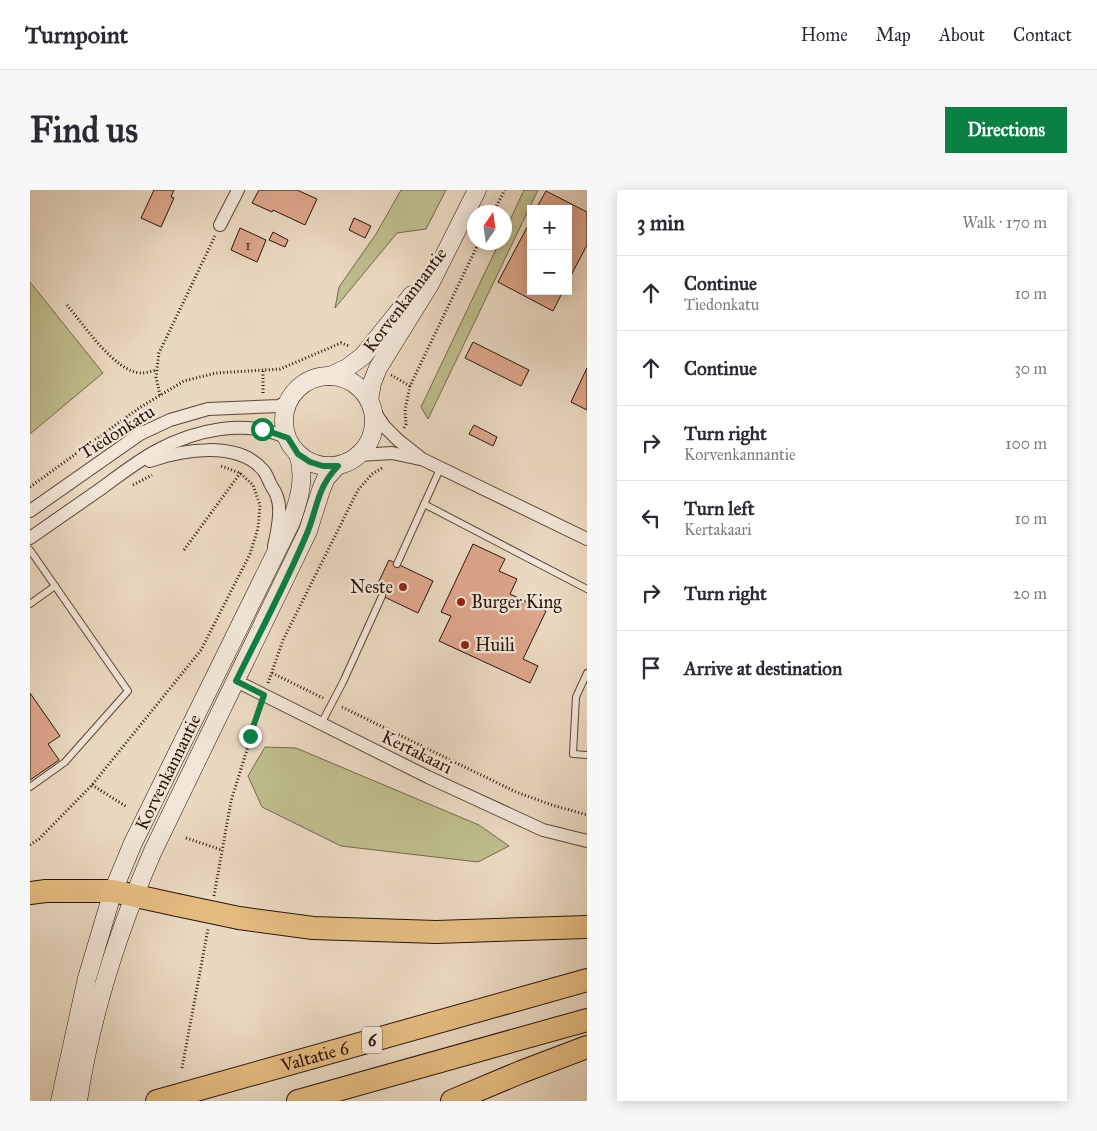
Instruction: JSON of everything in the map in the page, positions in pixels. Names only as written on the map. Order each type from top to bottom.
[{"type":"highway","points":[[30,893],[46,891],[123,893],[239,918],[313,928],[436,932],[587,927]]},
{"type":"highway","name":"Valtatie 6","points":[[157,1101],[587,980]]},
{"type":"highway","name":"6","points":[[298,1101],[587,1020]]},
{"type":"highway","points":[[452,1101],[521,1072],[587,1048]]},
{"type":"main road","name":"Korvenkannantie","points":[[371,404],[372,383],[378,368],[430,284],[476,190]]},
{"type":"main road","name":"Korvenkannantie","points":[[330,376],[347,368],[362,356],[396,316],[452,237]]},
{"type":"main road","points":[[330,376],[342,378],[362,390],[371,404],[374,421],[373,434],[367,446],[349,462],[338,466],[323,466],[310,462],[298,454],[288,438],[284,425],[285,412],[297,390],[307,382],[330,376]]},
{"type":"main road","name":"Korvenkannantie","points":[[60,1101],[81,1043],[94,1023],[119,936],[123,893],[137,834],[291,522],[300,496],[301,464],[298,454]]},
{"type":"main road","name":"Korvenkannantie","points":[[123,893],[153,851],[308,530],[326,478],[338,466]]},
{"type":"main road","name":"Korvenkannantie","points":[[78,1101],[81,1043]]},
{"type":"street","points":[[220,225],[238,190]]},
{"type":"street","name":"Tiedonkatu","points":[[30,511],[140,434],[170,420],[208,409],[279,406],[290,400]]},
{"type":"street","points":[[371,404],[384,426],[422,459],[587,539]]},
{"type":"street","name":"Tiedonkatu","points":[[30,538],[155,451],[179,440],[226,429],[262,429],[288,438]]},
{"type":"street","name":"Tiedonkatu","points":[[129,469],[165,456],[190,451],[213,450],[233,452],[262,470],[278,498],[279,513],[275,542],[264,578]]},
{"type":"street","points":[[359,455],[392,453],[422,459]]},
{"type":"street","name":"Kertakaari","points":[[236,681],[428,777],[543,830],[587,841]]},
{"type":"lane","points":[[397,564],[440,469]]},
{"type":"lane","points":[[424,504],[587,589]]},
{"type":"lane","points":[[30,550],[128,691],[65,762],[30,787]]},
{"type":"lane","points":[[30,604],[55,586]]},
{"type":"lane","points":[[321,724],[382,596]]},
{"type":"lane","points":[[587,673],[576,697],[573,754],[587,754]]},
{"type":"path","points":[[498,205],[505,190]]},
{"type":"path","points":[[160,395],[156,377],[159,353],[220,225]]},
{"type":"path","points":[[398,440],[406,424],[405,410],[410,386],[475,250]]},
{"type":"path","points":[[67,305],[110,356],[125,368],[140,373],[157,370]]},
{"type":"path","points":[[214,897],[231,801],[283,640],[358,490],[372,474],[386,465],[392,453]]},
{"type":"path","points":[[30,845],[92,785],[201,650],[250,554],[258,528],[260,505],[253,485],[240,473],[217,465]]},
{"type":"path","points":[[132,485],[155,474]]},
{"type":"path","points":[[272,673],[516,792],[587,815]]},
{"type":"path","points":[[92,785],[126,807]]},
{"type":"path","points":[[186,838],[222,850]]},
{"type":"path","points":[[182,1068],[208,926]]},
{"type":"shaded area","points":[[401,190],[446,190],[426,229],[397,233],[335,308],[339,287],[376,234]]},
{"type":"shaded area","points":[[524,190],[538,190],[531,205],[527,205],[527,213],[512,244],[512,216]]},
{"type":"shaded area","points":[[496,250],[509,250],[428,419],[421,407]]},
{"type":"shaded area","points":[[30,282],[103,373],[30,434]]},
{"type":"shaded area","points":[[265,747],[296,748],[479,825],[509,846],[478,862],[341,846],[262,807],[248,776]]},
{"type":"building","points":[[154,190],[174,190],[171,197],[174,198],[161,227],[141,218]]},
{"type":"building","points":[[259,190],[297,190],[317,199],[305,225],[273,210],[272,212],[252,203]]},
{"type":"building","points":[[546,191],[587,212],[587,245],[572,273],[572,205],[538,205]]},
{"type":"building","points":[[354,218],[371,226],[365,238],[349,230]]},
{"type":"building","points":[[240,228],[266,240],[257,262],[231,250]]},
{"type":"building","points":[[527,228],[527,295],[561,295],[553,311],[498,282]]},
{"type":"building","points":[[273,232],[288,240],[285,247],[269,240]]},
{"type":"building","points":[[473,342],[529,370],[521,386],[465,358]]},
{"type":"building","points":[[587,368],[587,410],[571,402]]},
{"type":"building","points":[[474,425],[497,437],[493,446],[469,434]]},
{"type":"building","points":[[473,544],[505,559],[499,571],[517,579],[510,594],[546,611],[523,659],[538,666],[530,683],[439,641],[451,616],[441,612]]},
{"type":"building","points":[[389,560],[433,581],[418,613],[374,592]]},
{"type":"building","points":[[30,693],[60,736],[48,744],[59,760],[30,780]]},
{"type":"place","name":"Neste","points":[[403,587]]},
{"type":"place","name":"Burger King","points":[[461,602]]},
{"type":"place","name":"Huili","points":[[465,645]]},
{"type":"route","points":[[250,736],[264,695],[236,681],[308,530],[326,478],[338,466],[323,466],[310,462],[298,454],[288,438],[262,429]]}]
